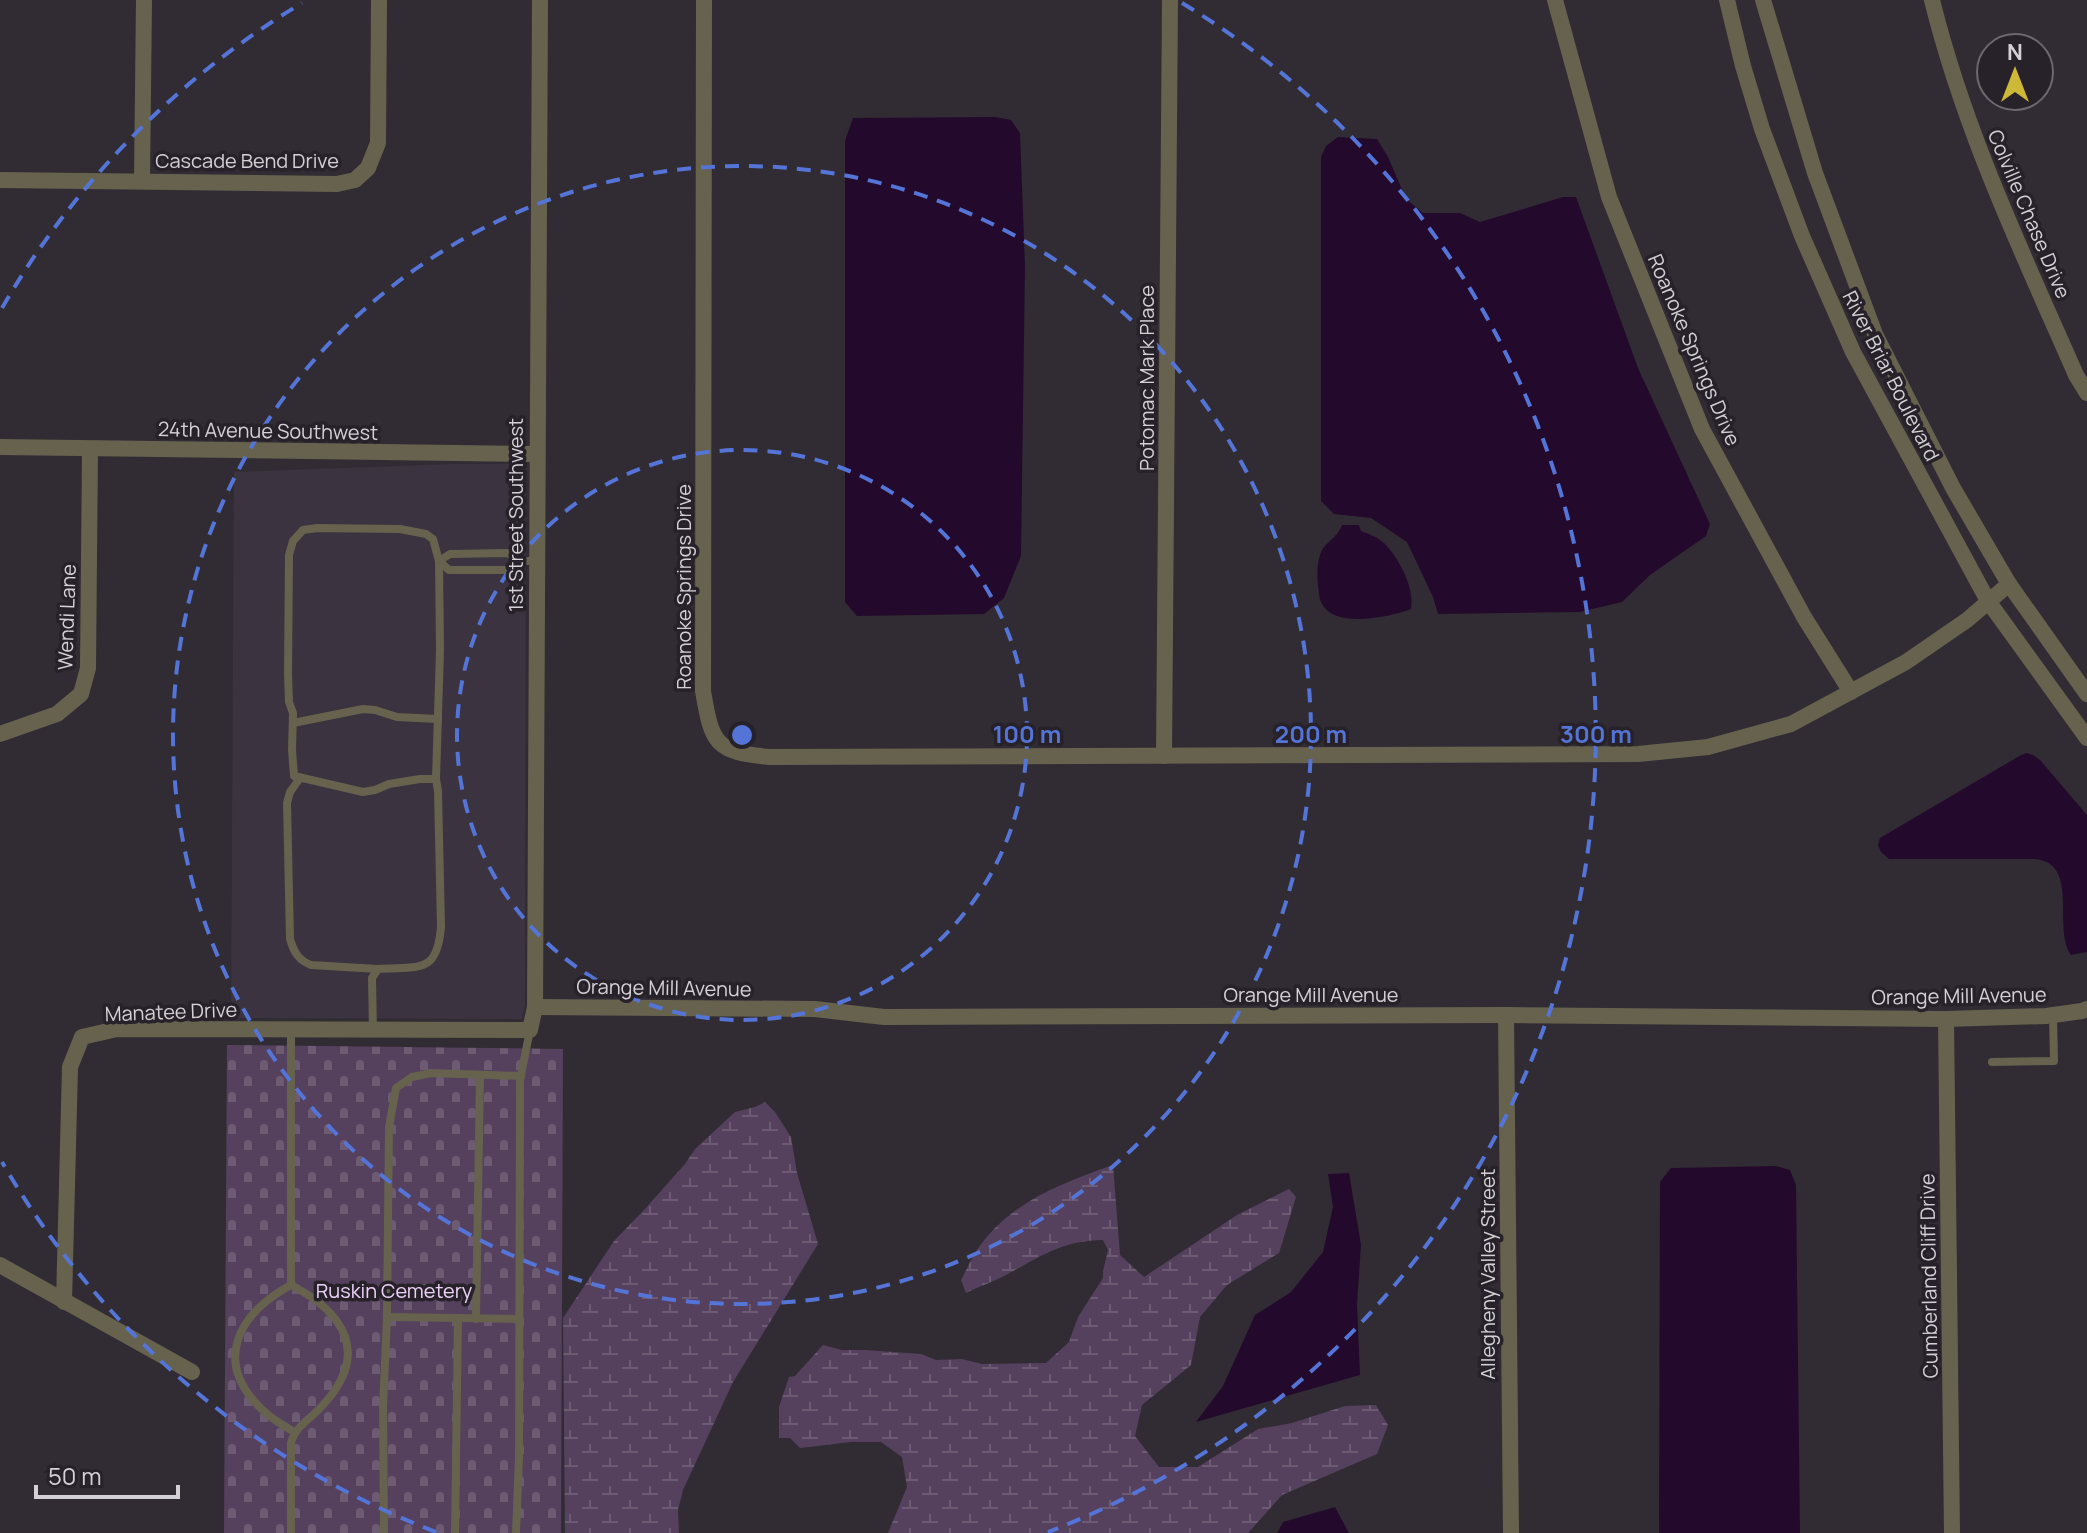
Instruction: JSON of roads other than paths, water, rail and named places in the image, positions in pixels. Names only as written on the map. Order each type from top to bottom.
[{"type":"street","points":[[142,181],[144,0]]},
{"type":"street","name":"Cascade Bend Drive","points":[[0,180],[337,184],[355,180],[368,168],[378,143],[379,0]]},
{"type":"street","name":"1st Street Southwest","points":[[530,1030],[535,1007],[540,0]]},
{"type":"street","name":"Roanoke Springs Drive","points":[[704,0],[703,691],[709,725],[718,744],[740,754],[770,757],[1638,754],[1708,747],[1791,724],[1851,692],[1906,662],[1967,620],[2009,584]]},
{"type":"street","name":"Potomac Mark Place","points":[[1164,756],[1170,0]]},
{"type":"street","name":"Roanoke Springs Drive","points":[[1555,0],[1609,197],[1702,429],[1804,617],[1851,692]]},
{"type":"street","name":"River Briar Boulevard","points":[[1727,0],[1762,129],[1802,236],[1853,352],[1988,601],[2087,738]]},
{"type":"street","name":"River Briar Boulevard","points":[[1763,0],[1815,173],[1875,334],[1953,488],[2009,584],[2087,694]]},
{"type":"street","name":"Colville Chase Drive","points":[[1932,0],[1975,138],[2057,332],[2087,393]]},
{"type":"street","name":"24th Avenue Southwest","points":[[0,447],[536,454]]},
{"type":"street","name":"Wendi Lane","points":[[0,734],[57,714],[81,694],[88,668],[90,449]]},
{"type":"street","name":"Orange Mill Avenue","points":[[535,1007],[815,1009],[884,1017],[1506,1015],[1946,1019],[2053,1015],[2087,1009]]},
{"type":"street","name":"Allegheny Valley Street","points":[[1506,1015],[1511,1533]]},
{"type":"street","name":"Cumberland Cliff Drive","points":[[1946,1019],[1952,1533]]},
{"type":"street","name":"Manatee Drive","points":[[64,1302],[70,1067],[82,1037],[117,1029],[530,1030]]},
{"type":"street","points":[[0,1265],[192,1372]]},
{"type":"lane","points":[[300,778],[290,792],[287,803],[290,939],[294,951],[302,961],[311,965],[378,969],[421,966],[432,961],[439,949],[441,927],[436,779],[439,561],[433,539],[426,534],[400,529],[317,528],[303,530],[293,541],[289,555],[288,674],[289,702],[293,713],[294,776],[363,792],[389,784],[436,779]]},
{"type":"lane","points":[[439,561],[450,554],[508,553],[518,561],[536,561]]},
{"type":"lane","points":[[439,561],[449,570],[510,570],[518,561]]},
{"type":"lane","points":[[293,723],[363,709],[397,717],[438,719]]},
{"type":"lane","points":[[373,1030],[372,978],[378,969]]},
{"type":"lane","points":[[1992,1062],[2054,1061],[2053,1015]]},
{"type":"lane","points":[[291,1030],[291,1285]]},
{"type":"lane","points":[[516,1533],[521,1076],[530,1030]]},
{"type":"lane","points":[[384,1533],[383,1407],[389,1127],[396,1088],[412,1077],[431,1073],[521,1076]]},
{"type":"lane","points":[[476,1319],[480,1075]]},
{"type":"lane","points":[[291,1285],[323,1305],[336,1319],[345,1333],[348,1351],[346,1371],[339,1385],[325,1404],[294,1432],[291,1443],[291,1533]]},
{"type":"lane","points":[[291,1285],[271,1296],[246,1321],[238,1339],[235,1358],[241,1382],[255,1402],[294,1432]]},
{"type":"lane","points":[[387,1317],[519,1319]]},
{"type":"lane","points":[[455,1533],[458,1318]]},
{"type":"park label","name":"Ruskin Cemetery","points":[[394,1291]]}]
